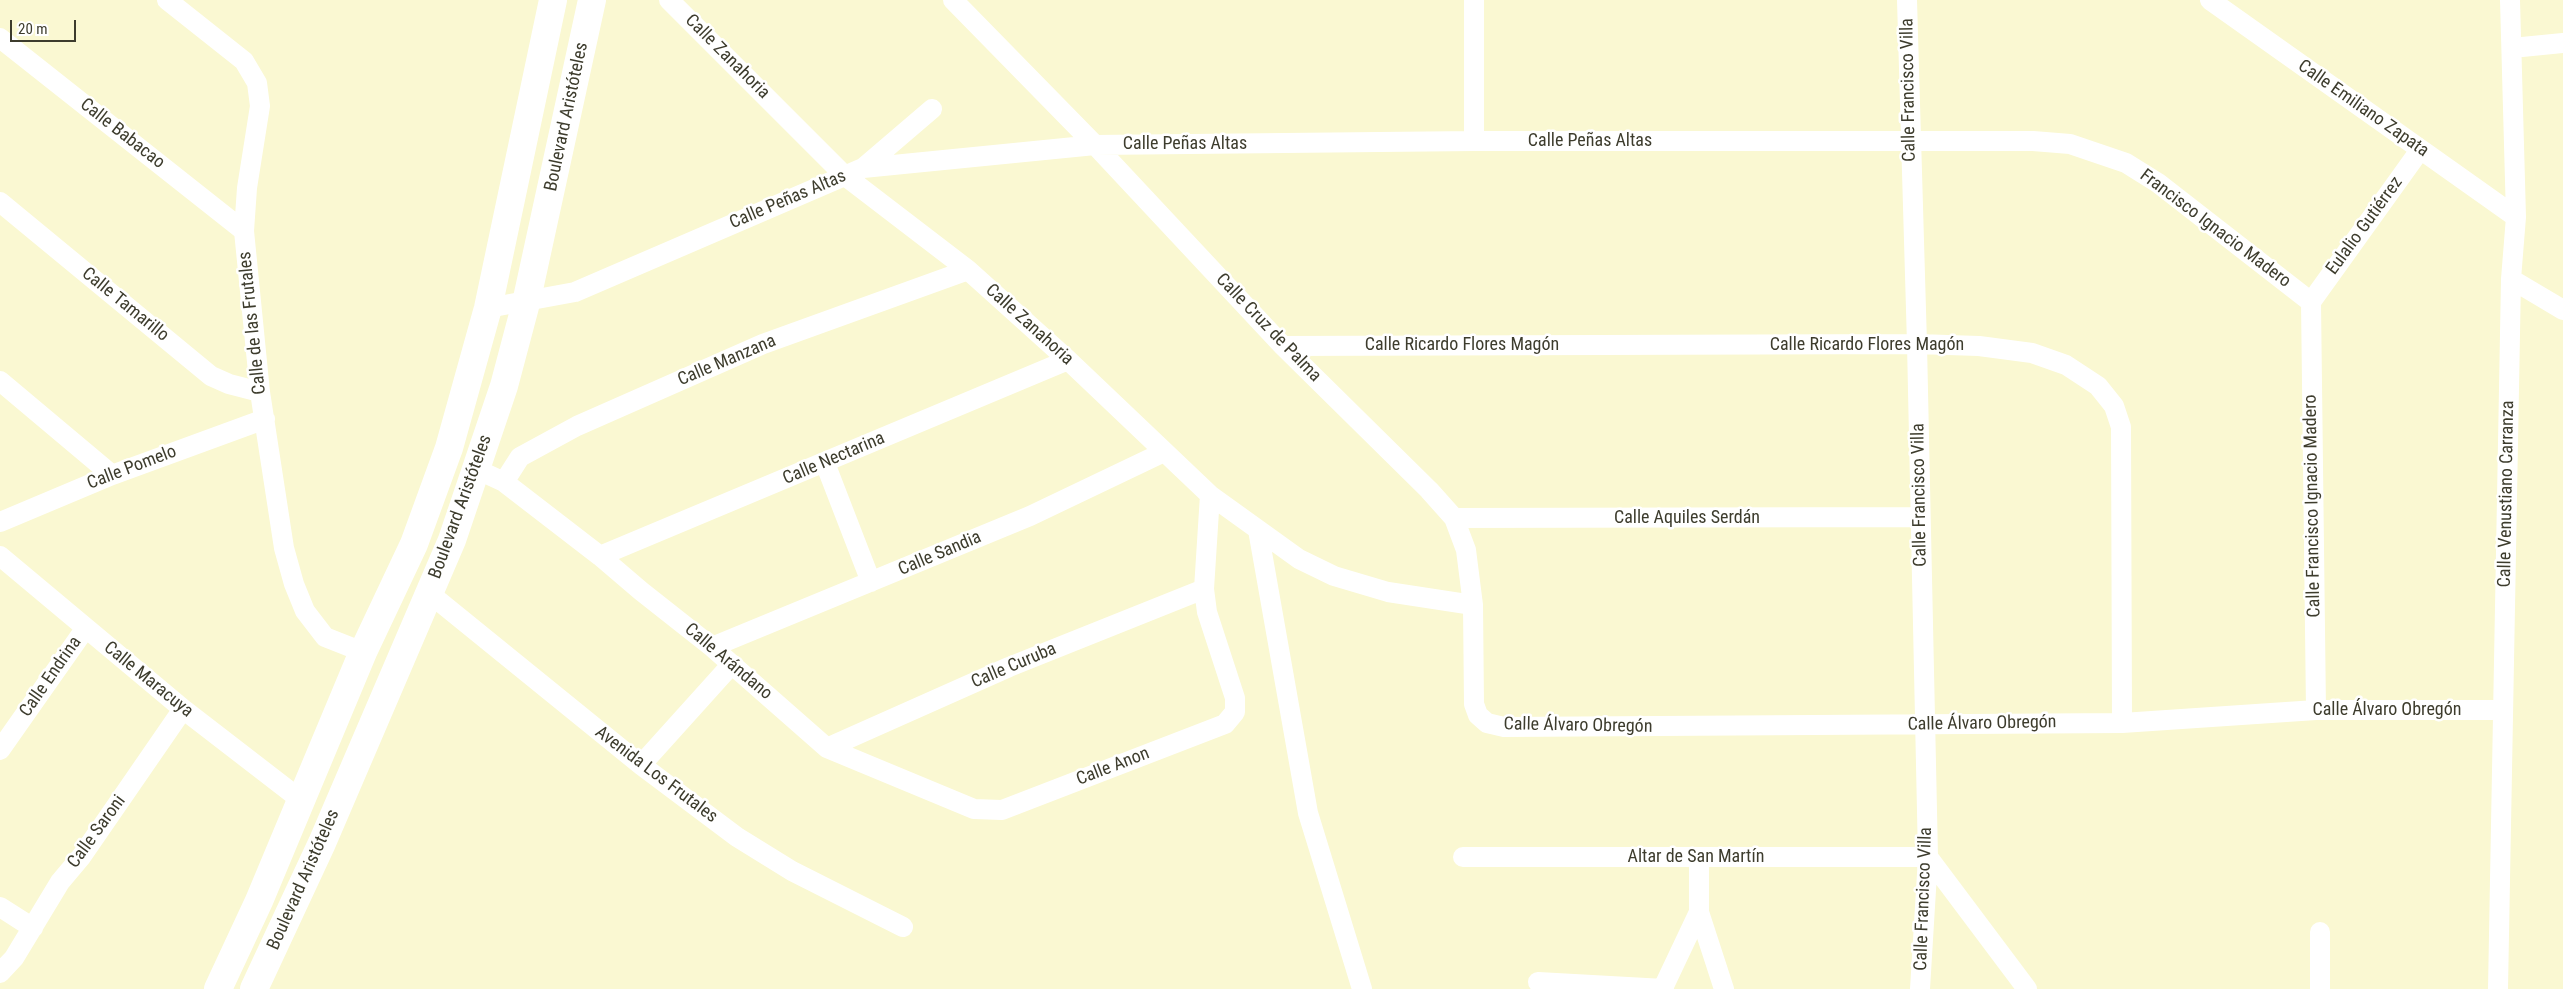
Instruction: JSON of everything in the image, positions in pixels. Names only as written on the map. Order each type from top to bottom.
[{"type":"street","name":"Calle de las Frutales","points":[[166,0],[244,61],[257,83],[260,106],[247,188],[244,231],[260,392],[284,548],[294,584],[305,611],[326,637],[363,652]]},
{"type":"street","name":"Boulevard Aristóteles","points":[[218,989],[259,900],[363,652],[414,544],[448,448],[488,308],[553,0]]},
{"type":"street","name":"Boulevard Aristóteles","points":[[254,989],[322,843],[452,540],[504,386],[526,303],[592,0]]},
{"type":"street","name":"Calle Zanahoria","points":[[669,0],[844,175],[968,270],[1068,360],[1210,495],[1299,559],[1334,576],[1388,592],[1474,604]]},
{"type":"street","name":"Calle Cruz de Palma","points":[[953,0],[1095,144],[1283,346],[1429,490],[1454,518],[1466,550],[1474,604],[1474,704]]},
{"type":"street","points":[[1474,0],[1474,141]]},
{"type":"street","name":"Calle Francisco Villa","points":[[1907,0],[1917,344],[1928,857],[1920,989]]},
{"type":"street","name":"Calle Emiliano Zapata","points":[[2210,0],[2516,217]]},
{"type":"street","name":"Calle Venustiano Carranza","points":[[2498,989],[2502,710],[2512,279],[2516,217],[2510,0]]},
{"type":"street","name":"Calle Babacao","points":[[0,38],[244,231]]},
{"type":"street","points":[[2512,48],[2563,43]]},
{"type":"street","points":[[863,168],[932,109]]},
{"type":"street","name":"Calle Peñas Altas","points":[[488,308],[526,303],[575,292],[863,168],[1095,144],[1910,140]]},
{"type":"street","name":"Francisco Ignacio Madero","points":[[1910,140],[2033,141],[2070,144],[2126,163],[2158,183],[2310,302]]},
{"type":"street","name":"Eulalio Gutiérrez","points":[[2310,302],[2420,150]]},
{"type":"street","name":"Calle Tamarillo","points":[[0,202],[211,376],[229,384],[260,392]]},
{"type":"street","name":"Calle Manzana","points":[[504,482],[520,457],[577,426],[763,344],[968,270]]},
{"type":"street","points":[[2512,279],[2563,310]]},
{"type":"street","name":"Calle Francisco Ignacio Madero","points":[[2310,302],[2316,710]]},
{"type":"street","name":"Calle Ricardo Flores Magón","points":[[1283,346],[1917,344],[1979,346],[2032,353],[2066,365],[2098,386],[2114,406],[2120,427],[2122,722]]},
{"type":"street","name":"Calle Nectarina","points":[[600,556],[1068,360]]},
{"type":"street","points":[[0,381],[112,475]]},
{"type":"street","name":"Calle Pomelo","points":[[0,522],[112,475],[265,419]]},
{"type":"street","name":"Calle Sandia","points":[[712,647],[1030,516],[1164,452]]},
{"type":"street","points":[[825,463],[871,582]]},
{"type":"street","name":"Calle Arándano","points":[[476,469],[504,482],[600,556],[712,647],[827,748],[954,802],[974,809],[1002,810]]},
{"type":"street","points":[[1204,589],[1210,495]]},
{"type":"street","name":"Calle Aquiles Serdán","points":[[1454,518],[1920,518]]},
{"type":"street","points":[[1258,530],[1308,813],[1362,989]]},
{"type":"street","name":"Calle Maracuya","points":[[0,556],[183,709],[301,800]]},
{"type":"street","name":"Calle Anon","points":[[1002,810],[1224,724],[1235,712],[1235,698],[1207,612],[1204,589]]},
{"type":"street","name":"Calle Curuba","points":[[827,748],[1008,667],[1204,589]]},
{"type":"street","name":"Avenida Los Frutales","points":[[429,593],[641,765],[737,837],[792,872],[903,927]]},
{"type":"street","name":"Calle Endrina","points":[[0,750],[85,629]]},
{"type":"street","points":[[641,765],[732,664]]},
{"type":"street","name":"Calle Álvaro Obregón","points":[[1474,704],[1478,715],[1487,723],[1504,728],[2122,722],[2316,710],[2502,710]]},
{"type":"street","name":"Calle Saroni","points":[[0,974],[14,958],[60,882],[81,857],[183,709]]},
{"type":"street","name":"Altar de San Martín","points":[[1463,857],[1928,857]]},
{"type":"street","points":[[1699,857],[1699,912],[1724,989]]},
{"type":"street","points":[[1928,857],[2027,989]]},
{"type":"street","points":[[205,989],[212,980],[246,905],[259,900]]},
{"type":"street","points":[[0,907],[33,928]]},
{"type":"street","points":[[1538,982],[1664,989],[1699,912]]},
{"type":"street","points":[[2320,932],[2320,989]]}]
